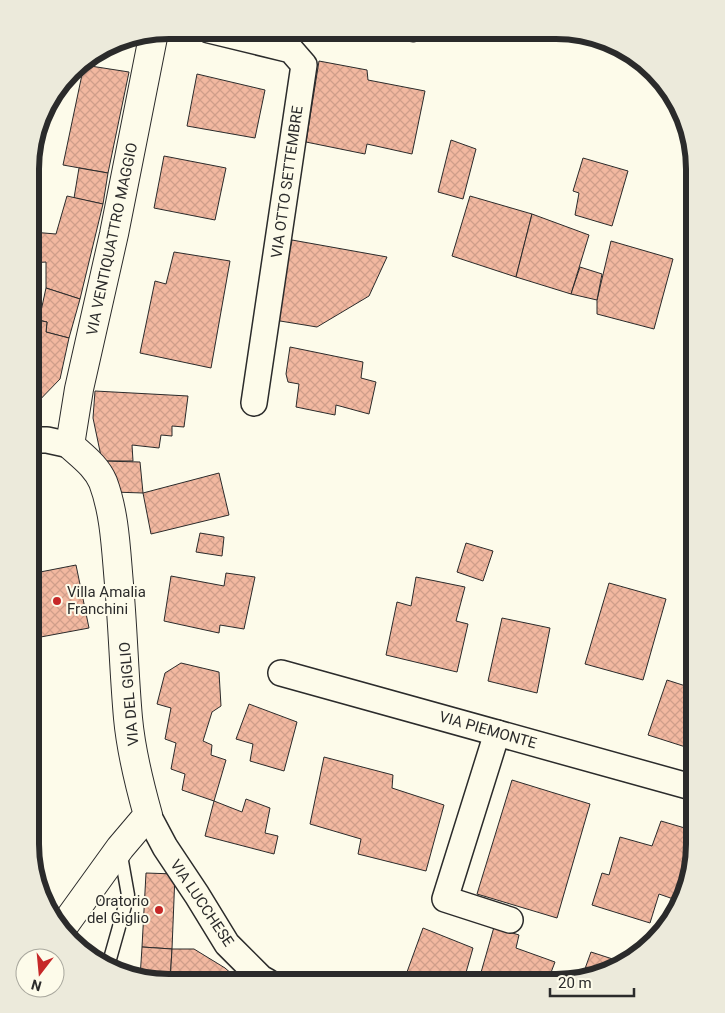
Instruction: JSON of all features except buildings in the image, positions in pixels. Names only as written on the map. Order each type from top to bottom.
[{"type":"street","name":"VIA OTTO SETTEMBRE","points":[[246,39],[291,50],[304,65],[254,403]]},
{"type":"street","name":"VIA VENTIQUATTRO MAGGIO","points":[[70,446],[79,389],[114,234],[152,40]]},
{"type":"street","points":[[39,440],[47,440],[70,446]]},
{"type":"street","name":"VIA DEL GIGLIO","points":[[70,446],[94,466],[102,481],[108,501],[115,542],[124,639],[128,719],[137,776],[148,815]]},
{"type":"street","name":"VIA PIEMONTE","points":[[281,673],[686,786]]},
{"type":"street","points":[[497,733],[445,899],[510,920]]},
{"type":"street","points":[[65,923],[120,848],[148,815]]},
{"type":"street","name":"VIA LUCCHESE","points":[[148,815],[165,848],[227,944],[257,974]]},
{"type":"lane","points":[[110,960],[128,895],[120,848]]},
{"type":"place","name":"Villa Amalia Franchini","points":[[57,601]]},
{"type":"place","name":"Oratorio del Giglio","points":[[159,910]]}]
